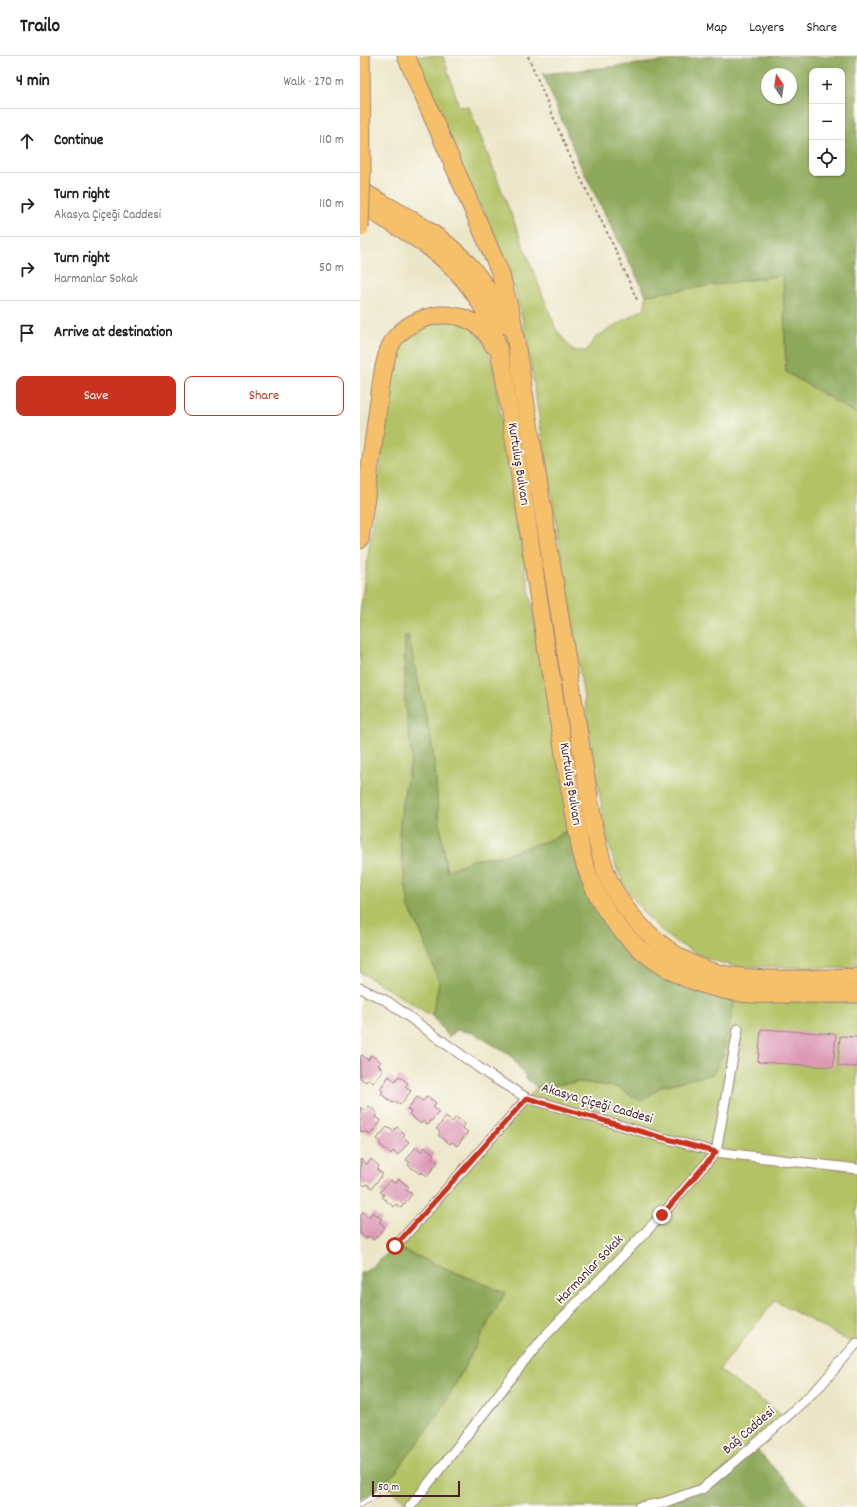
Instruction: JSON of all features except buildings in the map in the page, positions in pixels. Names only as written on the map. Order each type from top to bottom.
[{"type":"highway","points":[[406,56],[500,272],[512,318],[522,375]]},
{"type":"highway","points":[[360,190],[443,241],[456,251],[477,274],[490,292],[506,324],[522,375]]},
{"type":"highway","points":[[360,205],[395,225],[438,253],[467,284],[478,299],[494,329],[504,377]]},
{"type":"highway","points":[[360,540],[383,371],[390,347],[395,338],[410,324],[427,317],[447,316],[467,320],[483,329],[489,336],[504,377]]},
{"type":"highway","name":"Kurtuluş Bulvarı","points":[[522,375],[594,828],[602,862],[615,891],[630,914],[655,939],[689,962],[708,970],[732,976],[857,978]]},
{"type":"highway","name":"Kurtuluş Bulvarı","points":[[504,377],[538,598],[581,851],[591,882],[600,900],[625,935],[640,949],[658,964],[695,983],[742,993],[857,994]]},
{"type":"main road","points":[[360,236],[363,171],[362,56]]},
{"type":"street","name":"Akasya Çiçeği Caddesi","points":[[360,988],[387,1001],[489,1075],[527,1098],[716,1152],[857,1169]]},
{"type":"street","points":[[716,1152],[738,1029]]},
{"type":"street","points":[[395,1246],[527,1098]]},
{"type":"street","name":"Harmanlar Sokak","points":[[410,1507],[543,1338],[662,1215],[716,1152]]},
{"type":"street","name":"Bağ Caddesi","points":[[639,1507],[662,1503],[702,1489],[768,1433],[820,1386],[857,1343]]},
{"type":"lane","points":[[360,1505],[376,1495]]},
{"type":"path","points":[[528,56],[568,152],[637,300]]},
{"type":"green space","points":[[416,56],[443,56],[459,106],[469,107],[556,329],[573,351],[586,351],[596,337],[645,308],[646,295],[783,275],[786,372],[857,414],[857,969],[731,966],[703,957],[671,939],[646,916],[625,887],[615,865],[608,842],[603,816],[525,330],[514,286],[497,243],[456,153]]},
{"type":"green space","points":[[714,56],[857,56],[857,414],[786,372],[783,275],[646,295],[580,165],[543,74]]},
{"type":"green space","points":[[451,321],[470,326],[485,342],[493,365],[507,459],[570,828],[555,838],[506,855],[472,860],[447,871],[438,810],[435,767],[431,739],[408,636],[405,636],[405,706],[412,757],[402,803],[399,835],[409,908],[422,935],[440,982],[432,1016],[360,972],[360,613],[395,360],[402,341],[415,329],[432,322]]},
{"type":"green space","points":[[408,635],[431,739],[446,871],[472,860],[506,855],[555,838],[570,828],[617,934],[735,1000],[723,1055],[713,1074],[662,1086],[642,1101],[616,1087],[580,1082],[537,1087],[528,1080],[512,1057],[474,1033],[457,1030],[449,1037],[432,1016],[439,982],[422,935],[409,908],[399,835],[402,803],[412,757],[405,706],[405,636]]},
{"type":"green space","points":[[735,1000],[857,1002],[856,1345],[775,1301],[719,1370],[786,1418],[698,1493],[672,1501],[673,1507],[410,1507],[384,1483],[396,1472],[440,1412],[505,1293],[395,1247],[537,1087],[580,1082],[616,1087],[642,1101],[662,1086],[713,1074]]},
{"type":"green space","points":[[395,1247],[505,1293],[440,1412],[396,1472],[375,1491],[360,1499],[360,1273],[366,1271]]},
{"type":"green space","points":[[753,1446],[810,1507],[673,1507],[672,1501],[687,1498]]},
{"type":"route","points":[[395,1246],[527,1098],[716,1152],[662,1215]]}]
